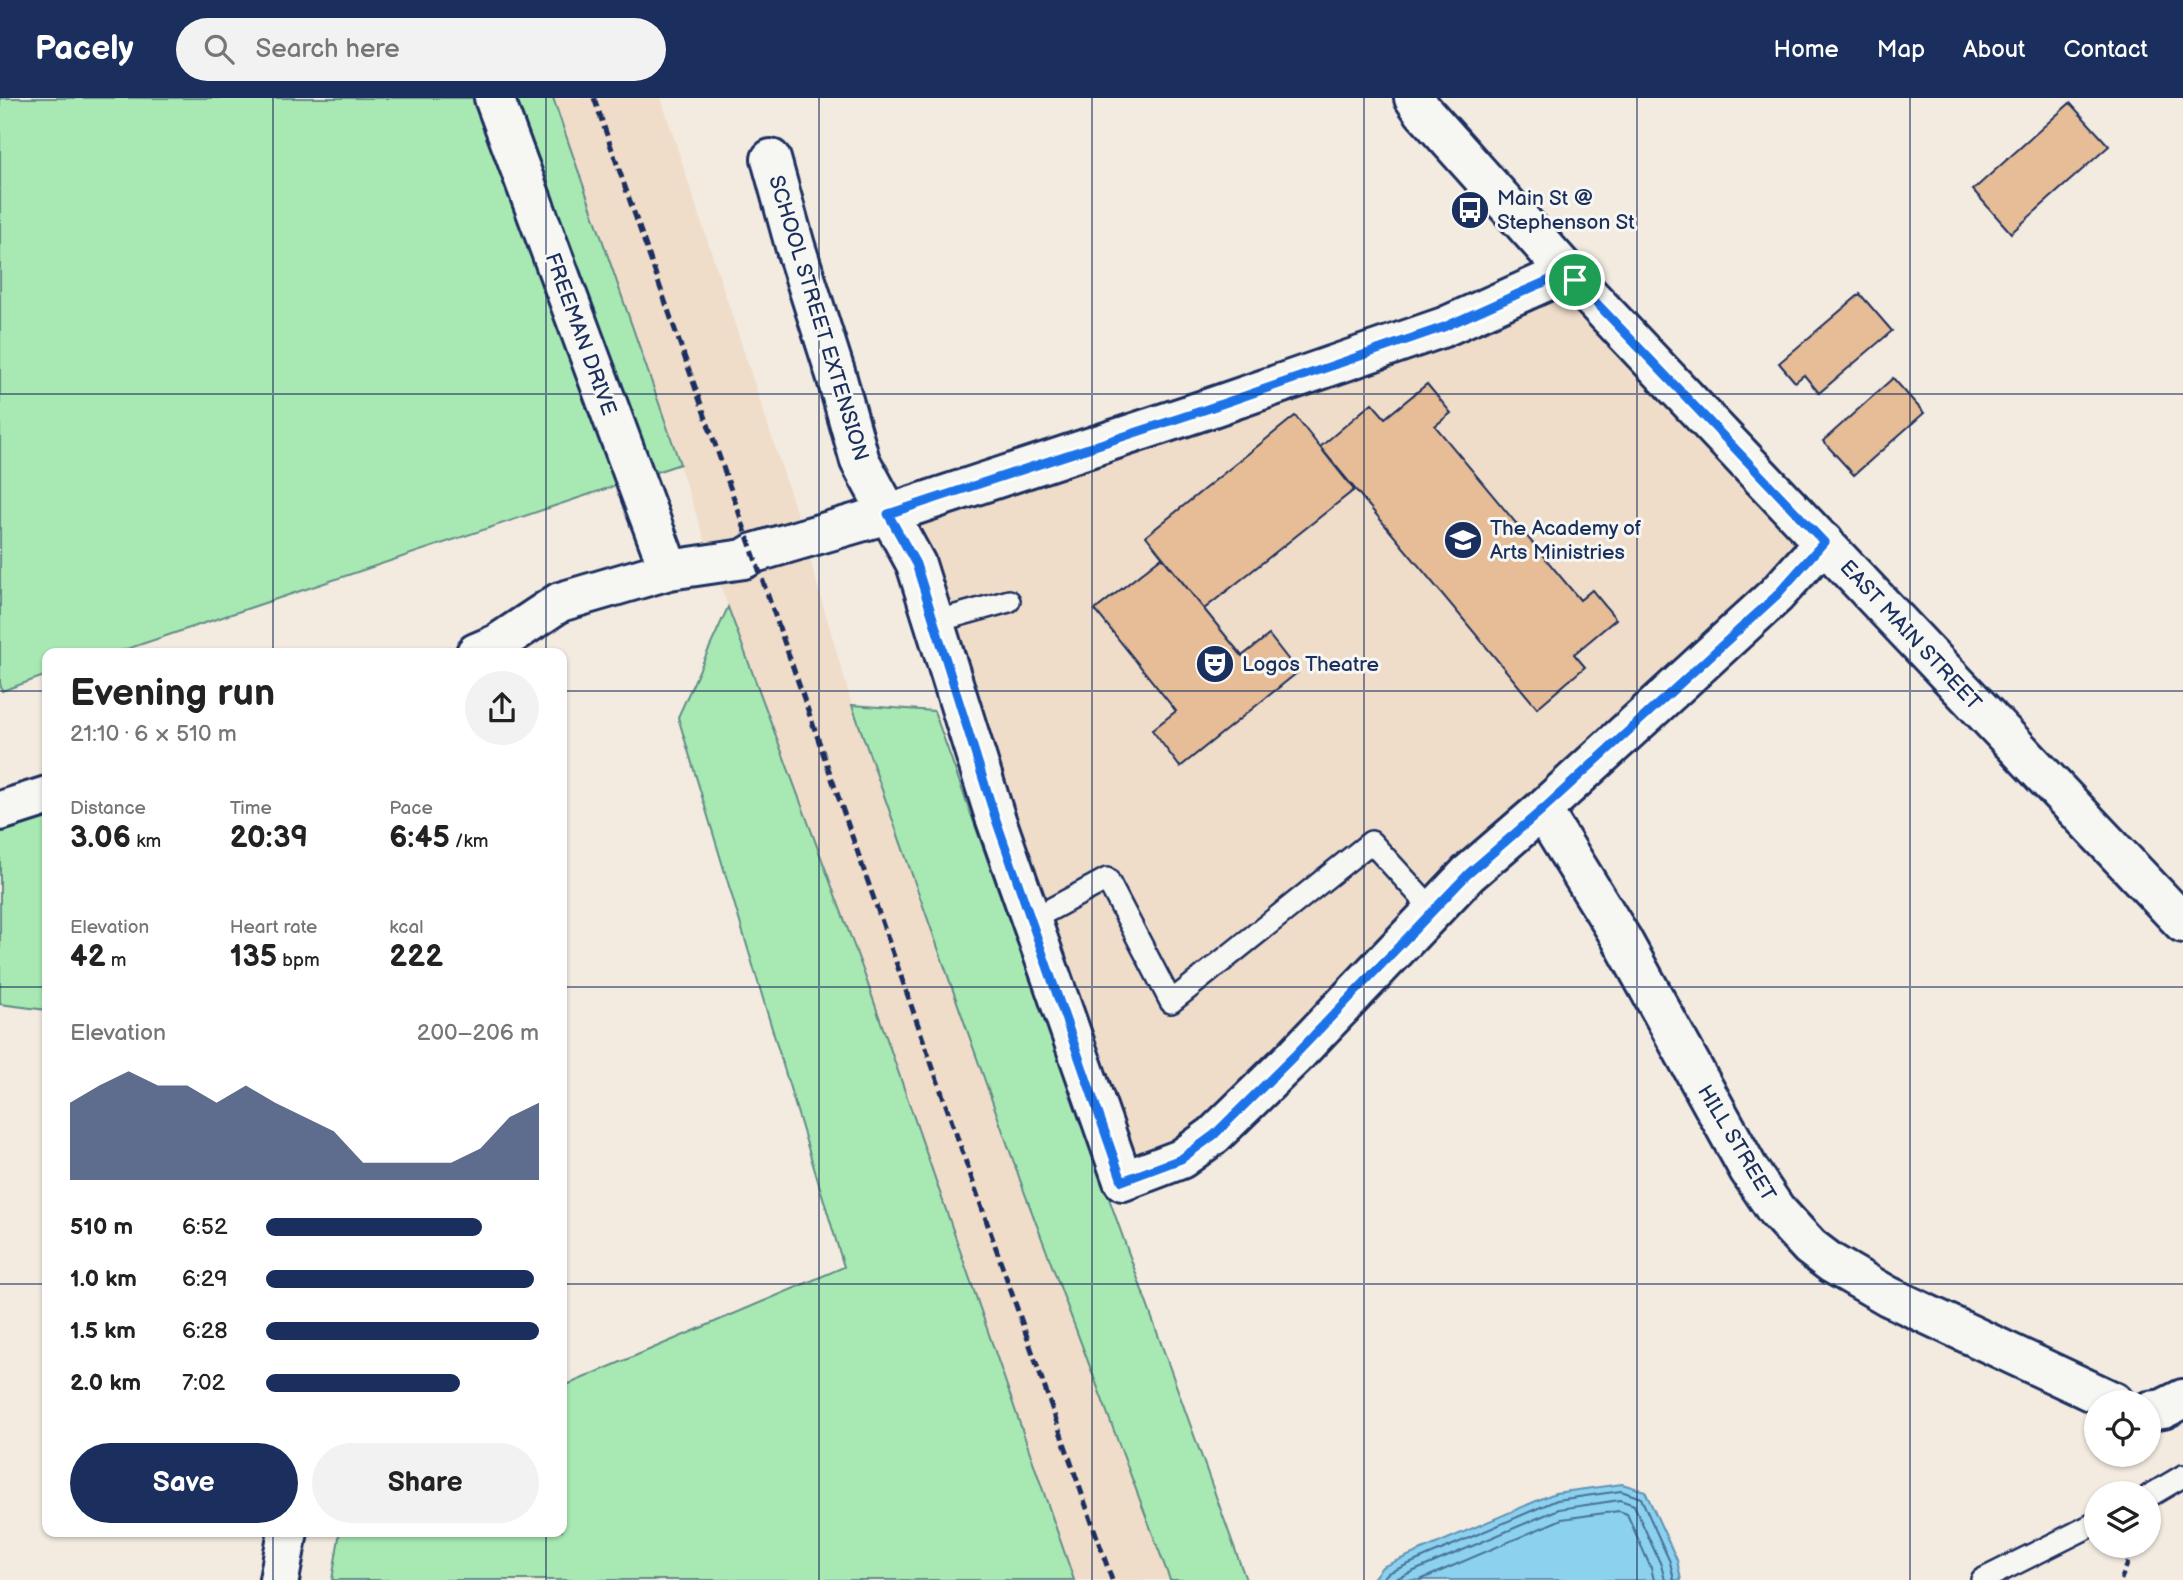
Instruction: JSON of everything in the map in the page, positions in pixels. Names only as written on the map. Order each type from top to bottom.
[{"type":"street","name":"FREEMAN DRIVE","points":[[494,98],[669,570]]},
{"type":"street","name":"EAST MAIN STREET","points":[[1415,98],[1423,111],[1567,272],[2183,923]]},
{"type":"street","name":"SCHOOL STREET EXTENSION","points":[[771,159],[794,246],[836,375],[860,461],[916,564],[995,817],[1122,1181],[1181,1159],[1214,1135],[1294,1056],[1433,910]]},
{"type":"street","points":[[491,648],[560,603],[669,570],[744,559],[754,553],[888,514],[1207,409],[1444,327],[1567,272]]},
{"type":"street","points":[[1433,910],[1468,874],[1776,596],[1824,542]]},
{"type":"street","points":[[0,811],[42,798]]},
{"type":"street","name":"HILL STREET","points":[[1542,810],[1621,938],[1749,1170],[1776,1210],[1810,1247],[1831,1263],[1888,1296],[2088,1390]]},
{"type":"street","points":[[2161,1409],[2183,1399]]},
{"type":"street","points":[[279,1580],[287,1537]]},
{"type":"lane","points":[[934,622],[1009,601]]},
{"type":"lane","points":[[1031,920],[1107,879],[1171,1002],[1371,842],[1433,910]]},
{"type":"lane","points":[[2161,1489],[2183,1476]]},
{"type":"lane","points":[[1982,1580],[2084,1529]]},
{"type":"path","points":[[2121,1580],[2130,1558]]},
{"type":"shaded area","points":[[553,98],[661,98],[796,511],[852,705],[1024,1191],[1170,1580],[1074,1580],[863,970],[728,607]]},
{"type":"shaded area","points":[[1567,272],[1824,542],[1294,1057],[1123,1181],[888,514]]},
{"type":"green space","points":[[0,98],[553,98],[680,464],[130,648],[42,648],[42,677],[2,691]]},
{"type":"green space","points":[[728,607],[863,970],[1074,1580],[332,1580],[339,1537],[567,1537],[567,1385],[844,1267],[678,717]]},
{"type":"green space","points":[[852,705],[934,711],[1246,1580],[1170,1580],[1024,1191]]},
{"type":"green space","points":[[42,817],[42,1009],[0,1004],[0,831]]},
{"type":"water","points":[[1622,1484],[1645,1491],[1677,1560],[1681,1580],[1372,1580],[1382,1567],[1555,1493]]},
{"type":"building","points":[[2070,103],[2109,146],[2011,233],[1973,190]]},
{"type":"building","points":[[1860,294],[1892,331],[1819,393],[1804,375],[1795,382],[1779,363]]},
{"type":"building","points":[[1893,378],[1924,413],[1854,475],[1823,441]]},
{"type":"building","name":"The Academy of Arts Ministries","points":[[1427,384],[1451,413],[1435,426],[1580,600],[1592,590],[1616,619],[1574,654],[1585,667],[1537,708],[1320,447],[1372,403],[1385,418]]},
{"type":"building","points":[[1295,416],[1354,490],[1204,609],[1146,536]]},
{"type":"building","name":"Logos Theatre","points":[[1162,557],[1242,656],[1269,635],[1298,672],[1180,767],[1152,730],[1176,711],[1095,610]]},
{"type":"railway","points":[[594,98],[1112,1580]]},
{"type":"place","name":"Main St @ Stephenson St","points":[[1470,210]]},
{"type":"place","name":"The Academy of Arts Ministries","points":[[1463,540]]},
{"type":"place","name":"Logos Theatre","points":[[1215,664]]},
{"type":"route","points":[[1567,272],[1575,280],[1824,542],[1776,596],[1468,874],[1294,1056],[1214,1135],[1181,1159],[1122,1181],[995,817],[916,564],[888,514],[1207,409],[1444,327],[1567,272]]}]
